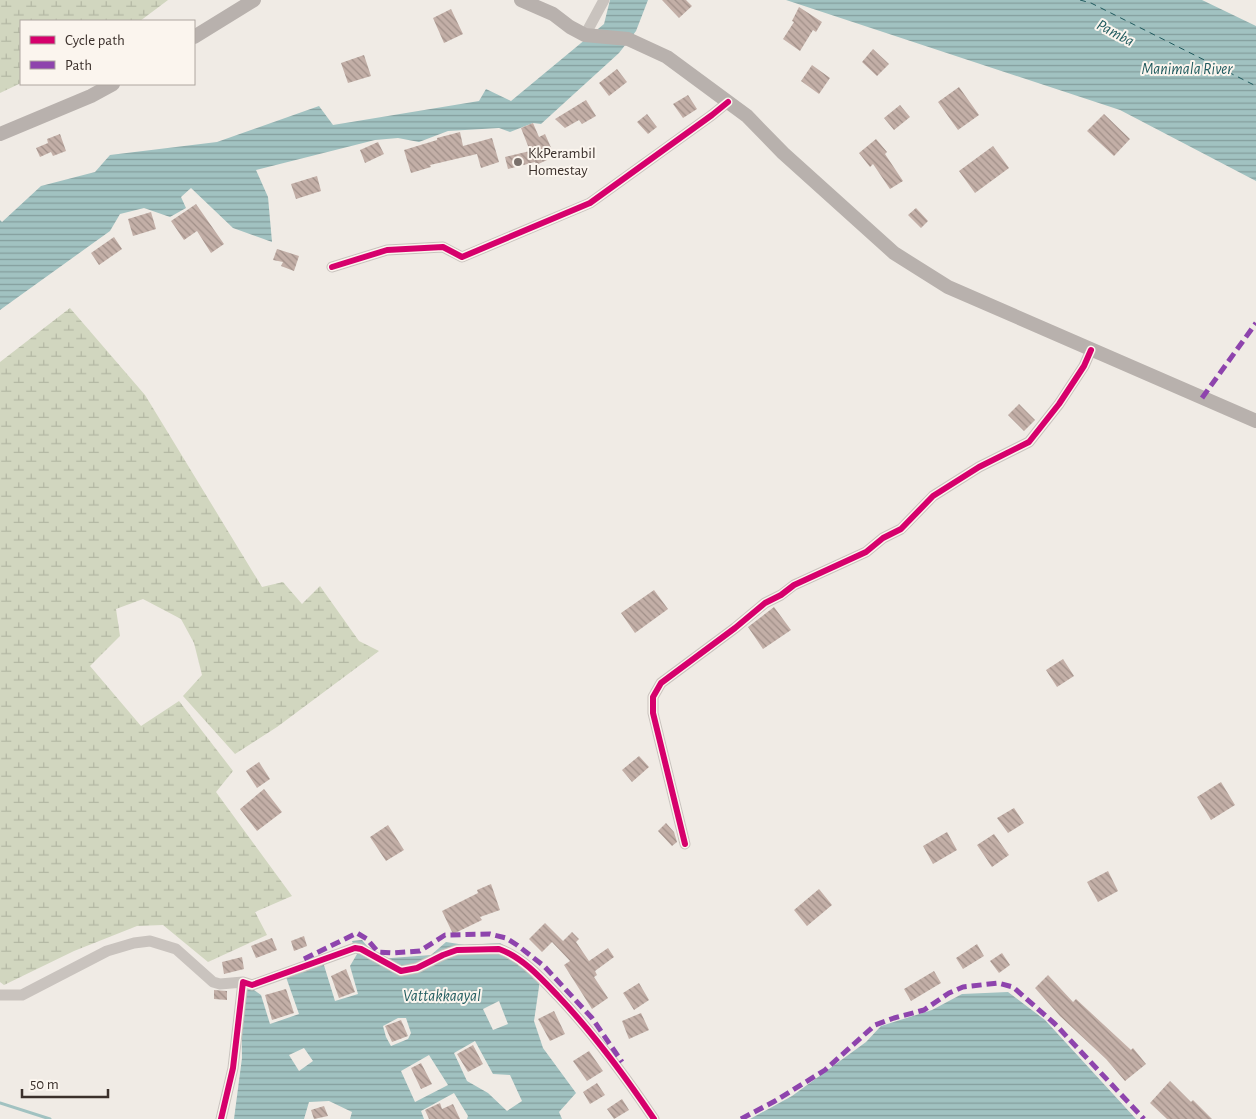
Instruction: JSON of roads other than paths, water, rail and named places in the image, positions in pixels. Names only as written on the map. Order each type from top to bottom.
[{"type":"main road","points":[[195,36],[254,0]]},
{"type":"main road","points":[[520,0],[553,14],[585,36],[628,38],[667,56],[746,116],[894,253],[948,287],[1256,421]]},
{"type":"main road","points":[[0,134],[91,96],[111,85]]},
{"type":"street","points":[[585,36],[604,0]]},
{"type":"street","points":[[332,267],[387,250],[443,247],[462,257],[590,203],[728,102]]},
{"type":"street","points":[[685,844],[654,713],[653,697],[661,683],[736,628],[764,603],[781,595],[794,585],[866,552],[883,538],[901,529],[933,496],[979,467],[1029,442],[1059,404],[1084,366],[1091,350]]},
{"type":"street","points":[[0,995],[22,995],[107,952],[134,943],[150,941],[176,949],[213,982],[220,984],[243,982],[252,985],[355,948],[361,949],[401,971],[417,968],[457,950],[499,949],[527,966],[564,1002],[620,1069],[654,1119]]},
{"type":"street","points":[[221,1119],[233,1068],[243,982]]},
{"type":"water","points":[[610,0],[648,0],[636,31],[619,53],[541,124],[533,123],[510,132],[499,128],[448,131],[419,142],[398,138],[375,140],[256,170],[268,197],[272,242],[233,228],[191,188],[181,197],[186,208],[170,217],[144,208],[120,214],[110,231],[0,310],[0,220],[2,222],[41,186],[95,172],[110,155],[217,142],[319,106],[333,125],[479,101],[486,89],[511,101],[604,24]]},
{"type":"water","name":"Manimala River","points":[[786,0],[1202,0],[1256,26],[1256,181],[1120,110]]},
{"type":"water","name":"Vattakkaayal","points":[[362,940],[378,959],[431,955],[446,942],[465,945],[500,943],[520,955],[540,980],[534,1021],[543,1048],[576,1093],[559,1112],[562,1119],[467,1119],[468,1116],[454,1093],[421,1111],[424,1119],[350,1119],[352,1112],[329,1101],[309,1102],[304,1119],[234,1119],[242,1058],[241,992],[251,988],[261,995],[270,1024],[299,1014],[286,977],[323,962],[335,1001],[358,994],[350,966],[357,954],[352,941]],"holes":[[[499,1001],[508,1024],[493,1030],[483,1009]],[[398,1018],[406,1018],[411,1033],[408,1039],[391,1046],[383,1026]],[[475,1041],[493,1074],[510,1075],[522,1101],[507,1111],[488,1093],[467,1081],[454,1053]],[[304,1048],[313,1061],[299,1071],[289,1055]],[[429,1055],[448,1085],[415,1102],[401,1071]]]},
{"type":"water","points":[[1008,992],[1045,1020],[1136,1119],[750,1119],[792,1096],[866,1042],[881,1026],[932,1010],[962,994]]},
{"type":"waterway","points":[[0,1103],[50,1119]]},
{"type":"place","name":"KkPerambil Homestay","points":[[518,162]]},
{"type":"water label","name":"Pamba","points":[[1116,32]]}]
